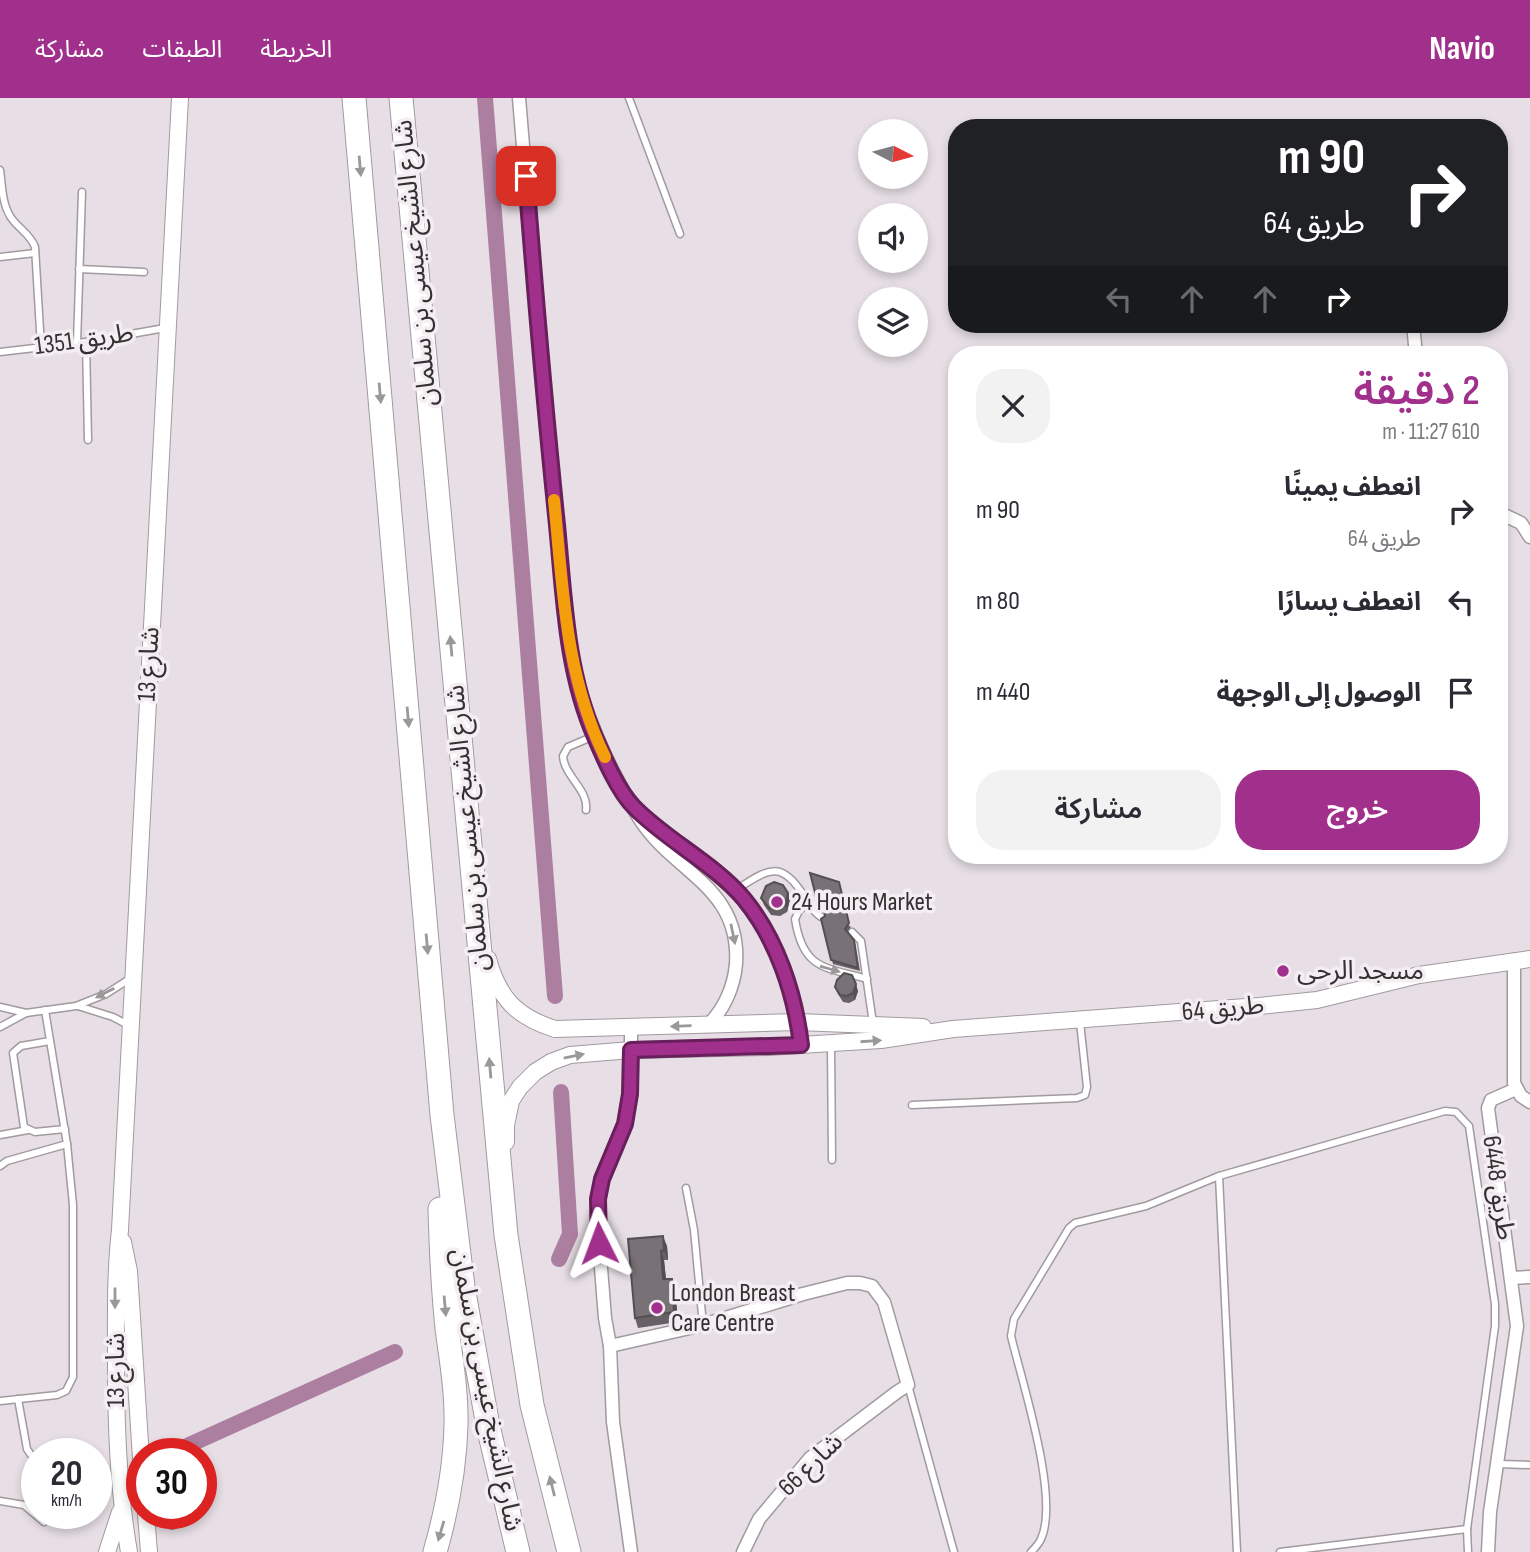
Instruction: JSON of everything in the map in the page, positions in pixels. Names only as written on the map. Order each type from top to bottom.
[{"type":"highway","name":"شارع الشيخ عيسى بن سلمان","points":[[354,98],[442,1115],[463,1287],[488,1426],[518,1552]]},
{"type":"highway","name":"شارع الشيخ عيسى بن سلمان","points":[[401,98],[506,1235],[532,1405],[569,1552]]},
{"type":"highway","points":[[435,1552],[445,1517],[453,1470],[456,1423],[454,1375],[442,1262],[442,1115]]},
{"type":"street","name":"شارع 13","points":[[129,1552],[121,1506],[116,1423],[115,1270],[120,1230],[180,98]]},
{"type":"street","points":[[519,98],[545,409],[569,650],[578,689],[594,736],[633,806],[649,832],[719,899],[726,911],[737,954],[735,972],[723,1005],[707,1026]]},
{"type":"street","points":[[1508,517],[1521,523],[1530,537]]},
{"type":"street","points":[[633,806],[745,900],[771,944],[790,989],[801,1045]]},
{"type":"street","points":[[719,899],[735,890]]},
{"type":"street","name":"طريق 64","points":[[475,912],[493,979],[503,997],[518,1012],[536,1023],[555,1029],[798,1022],[953,1029]]},
{"type":"street","name":"طريق 64","points":[[506,1235],[506,1125],[511,1101],[535,1072],[570,1055],[881,1040],[953,1029],[1183,1013],[1317,1000],[1419,975],[1522,960]]},
{"type":"street","points":[[1522,960],[1514,1083],[1516,1089],[1530,1102]]},
{"type":"street","points":[[631,1028],[630,1094],[625,1124],[602,1179],[597,1218],[605,1318],[610,1346],[613,1422],[631,1552]]},
{"type":"street","name":"طريق 6448","points":[[1488,1552],[1490,1512],[1516,1342],[1516,1310],[1488,1108],[1492,1100],[1516,1089]]},
{"type":"street","name":"شارع 13","points":[[120,1230],[129,1271],[140,1438]]},
{"type":"street","points":[[1511,1278],[1530,1277]]},
{"type":"street","points":[[610,1346],[703,1325],[803,1294],[847,1283],[860,1283],[872,1286],[884,1302],[903,1389]]},
{"type":"street","name":"شارع 66","points":[[743,1552],[759,1519],[810,1458],[903,1389]]},
{"type":"street","points":[[107,1552],[121,1506]]},
{"type":"street","points":[[147,1529],[149,1552]]},
{"type":"lane","points":[[629,98],[680,234]]},
{"type":"lane","points":[[0,170],[7,210],[30,238],[35,253],[41,347]]},
{"type":"lane","points":[[77,343],[82,192]]},
{"type":"lane","points":[[0,257],[35,253]]},
{"type":"lane","points":[[79,269],[144,272]]},
{"type":"lane","name":"طريق 1351","points":[[0,352],[86,342],[167,327]]},
{"type":"lane","points":[[86,342],[88,440]]},
{"type":"lane","points":[[586,810],[586,802],[564,765],[563,756],[568,747],[594,736]]},
{"type":"lane","points":[[735,890],[765,873],[780,871],[794,880],[808,903],[821,917]]},
{"type":"lane","points":[[808,903],[795,919],[810,959],[817,965],[867,979]]},
{"type":"lane","points":[[852,932],[861,941],[873,1024]]},
{"type":"lane","points":[[0,1027],[26,1013],[76,1006],[106,994],[132,977]]},
{"type":"lane","points":[[76,1006],[113,1017],[130,1026]]},
{"type":"lane","points":[[0,1007],[26,1013]]},
{"type":"lane","points":[[0,1401],[57,1395],[66,1391],[73,1377],[73,1205],[65,1129],[45,1010]]},
{"type":"lane","points":[[912,1105],[1077,1098],[1085,1095],[1087,1087],[1080,1020]]},
{"type":"lane","points":[[28,1130],[24,1127],[13,1053],[21,1046],[50,1041]]},
{"type":"lane","points":[[831,1043],[832,1160]]},
{"type":"lane","points":[[1031,1552],[1041,1540],[1046,1521],[1045,1477],[1011,1336],[1014,1319],[1063,1235],[1075,1223],[1146,1206],[1219,1176],[1445,1111],[1457,1112],[1469,1125],[1495,1304],[1495,1326],[1467,1530],[1468,1552]]},
{"type":"lane","points":[[0,1135],[28,1130],[35,1132],[65,1129]]},
{"type":"lane","points":[[0,1166],[7,1161],[67,1144]]},
{"type":"lane","points":[[1219,1176],[1237,1552]]},
{"type":"lane","points":[[686,1188],[694,1230],[703,1325]]},
{"type":"lane","points":[[903,1389],[954,1552]]},
{"type":"lane","points":[[18,1399],[25,1438]]},
{"type":"lane","points":[[1498,1464],[1530,1465]]},
{"type":"lane","points":[[0,1501],[21,1504]]},
{"type":"lane","points":[[1280,1552],[1467,1530]]},
{"type":"building","points":[[810,873],[839,882],[849,923],[845,929],[854,940],[858,968],[831,960],[821,919],[825,912],[818,904]]},
{"type":"building","name":"24 Hours Market","points":[[774,882],[783,885],[788,893],[785,905],[777,909],[769,908],[761,898],[766,886]]},
{"type":"building","points":[[844,973],[852,975],[856,984],[853,993],[847,996],[840,995],[835,987],[837,980]]},
{"type":"building","points":[[663,1236],[663,1279],[672,1279],[674,1312],[635,1318],[628,1239]]},
{"type":"waterway","points":[[485,98],[555,996]]},
{"type":"waterway","points":[[559,1259],[570,1234],[561,1092]]},
{"type":"waterway","points":[[205,1438],[395,1352]]},
{"type":"slow traffic","points":[[554,500],[569,650],[584,708],[605,757]]},
{"type":"place","name":"24 Hours Market","points":[[777,902]]},
{"type":"place","name":"مسجد الرحى","points":[[1283,971]]},
{"type":"place","name":"London Breast Care Centre","points":[[657,1308]]},
{"type":"route","points":[[526,176],[545,409],[569,650],[584,708],[609,766],[633,806],[735,890],[760,922],[790,989],[801,1045],[631,1050],[630,1094],[625,1124],[602,1179],[598,1199],[599,1243]]}]
